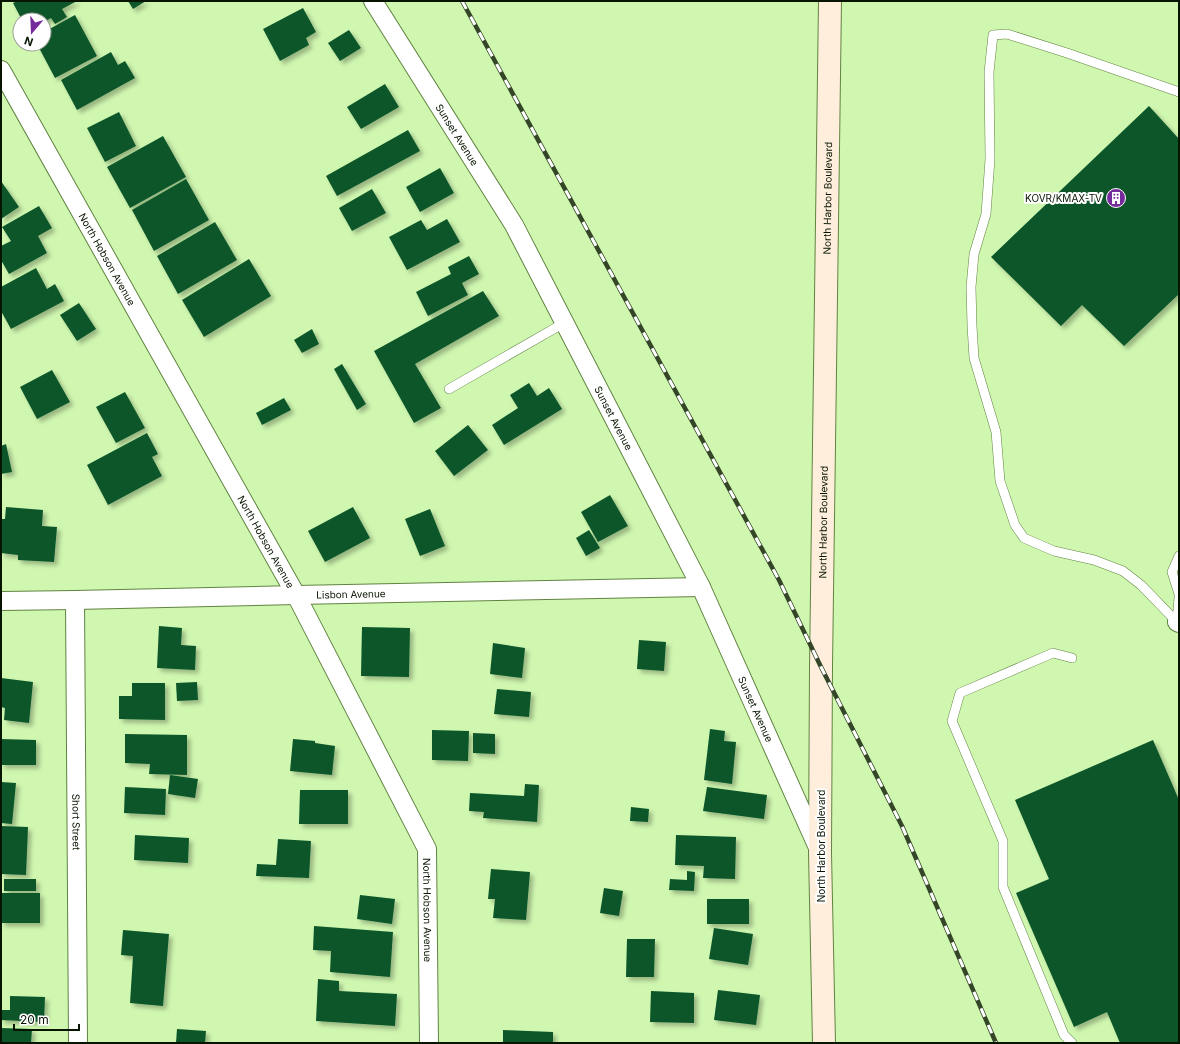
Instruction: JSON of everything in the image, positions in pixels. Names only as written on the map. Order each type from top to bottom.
[{"type":"main road","name":"North Harbor Boulevard","points":[[824,1043],[820,853],[821,674],[830,1]]},
{"type":"street","name":"Sunset Avenue","points":[[373,1],[514,225],[701,587],[820,853]]},
{"type":"street","name":"North Hobson Avenue","points":[[1,70],[296,595],[427,849],[429,1043]]},
{"type":"street","name":"Lisbon Avenue","points":[[1,601],[701,587]]},
{"type":"street","name":"Short Street","points":[[75,600],[78,1043]]},
{"type":"lane","points":[[1178,622],[1141,584],[1122,571],[1094,560],[1054,551],[1024,538],[1015,525],[1007,496],[1000,481],[996,432],[974,358],[972,287],[974,254],[986,214],[990,159],[989,72],[993,35],[1007,34],[1179,92]]},
{"type":"lane","points":[[449,389],[564,323]]},
{"type":"lane","points":[[1179,556],[1172,572],[1179,594]]},
{"type":"lane","points":[[1178,622],[1179,597]]},
{"type":"lane","points":[[1072,658],[1053,653],[960,693],[952,721],[1003,840],[1003,887],[1064,1035],[1072,1043]]},
{"type":"building","points":[[17,1],[77,1],[62,9],[67,17],[55,24],[52,20],[52,12],[18,12],[13,3]]},
{"type":"building","points":[[128,1],[146,1],[133,9]]},
{"type":"building","points":[[303,8],[316,32],[306,38],[309,45],[280,61],[263,29]]},
{"type":"building","points":[[75,15],[97,56],[55,78],[41,52],[52,52],[52,28]]},
{"type":"building","points":[[349,30],[361,48],[340,61],[328,43]]},
{"type":"building","points":[[111,52],[118,65],[125,61],[135,78],[77,110],[61,80]]},
{"type":"building","points":[[385,84],[399,107],[361,129],[347,107]]},
{"type":"building","name":"KOVR/KMAX-TV","points":[[1149,106],[1179,139],[1179,294],[1124,346],[1082,305],[1061,326],[991,257]]},
{"type":"building","points":[[119,112],[136,146],[105,162],[87,128]]},
{"type":"building","points":[[408,130],[420,151],[337,196],[326,176]]},
{"type":"building","points":[[163,136],[186,177],[130,208],[107,167]]},
{"type":"building","points":[[440,168],[454,193],[420,212],[406,187]]},
{"type":"building","points":[[186,179],[209,220],[154,251],[132,210]]},
{"type":"building","points":[[1,181],[19,207],[1,219]]},
{"type":"building","points":[[372,189],[386,213],[352,231],[339,208]]},
{"type":"building","points":[[39,206],[52,228],[38,236],[47,253],[9,274],[1,260],[1,246],[11,241],[2,227]]},
{"type":"building","points":[[447,219],[460,242],[407,270],[389,237],[421,220],[427,230]]},
{"type":"building","points":[[215,222],[237,260],[178,294],[157,256]]},
{"type":"building","points":[[469,256],[479,274],[462,283],[468,295],[428,316],[416,292],[451,274],[448,267]]},
{"type":"building","points":[[249,259],[271,296],[204,337],[182,300]]},
{"type":"building","points":[[36,268],[47,289],[55,284],[64,301],[11,329],[1,311],[1,287]]},
{"type":"building","points":[[483,291],[499,316],[415,364],[441,408],[414,423],[374,351]]},
{"type":"building","points":[[79,303],[96,329],[77,341],[60,315]]},
{"type":"building","points":[[312,329],[319,344],[302,353],[294,340]]},
{"type":"building","points":[[342,364],[366,404],[357,410],[334,369]]},
{"type":"building","points":[[52,370],[70,402],[37,419],[20,387]]},
{"type":"building","points":[[529,383],[537,396],[549,388],[562,409],[504,445],[492,425],[518,408],[510,395]]},
{"type":"building","points":[[125,392],[145,428],[116,443],[96,407]]},
{"type":"building","points":[[284,398],[291,410],[262,425],[256,413]]},
{"type":"building","points":[[468,425],[488,450],[454,476],[435,451]]},
{"type":"building","points":[[147,433],[158,454],[152,457],[162,476],[108,505],[87,465]]},
{"type":"building","points":[[6,444],[12,472],[1,474],[1,446]]},
{"type":"building","points":[[610,495],[628,526],[598,542],[581,512]]},
{"type":"building","points":[[6,507],[43,510],[42,526],[57,527],[54,562],[18,560],[18,555],[1,553],[1,519],[5,519]]},
{"type":"building","points":[[353,507],[370,538],[325,562],[308,531]]},
{"type":"building","points":[[430,509],[445,546],[420,556],[405,519]]},
{"type":"building","points":[[589,530],[600,548],[586,556],[576,538]]},
{"type":"building","points":[[159,626],[182,628],[181,645],[196,646],[195,670],[157,668]]},
{"type":"building","points":[[362,627],[410,628],[409,677],[361,676]]},
{"type":"building","points":[[639,640],[666,642],[664,671],[637,669]]},
{"type":"building","points":[[493,643],[525,648],[522,678],[490,674]]},
{"type":"building","points":[[1,678],[33,682],[29,723],[4,720],[5,708],[1,707]]},
{"type":"building","points":[[197,682],[198,700],[177,701],[176,683]]},
{"type":"building","points":[[132,683],[165,683],[165,720],[119,719],[119,696],[132,696]]},
{"type":"building","points":[[497,689],[531,692],[529,717],[494,714]]},
{"type":"building","points":[[710,729],[725,731],[724,741],[736,742],[732,784],[704,780]]},
{"type":"building","points":[[432,730],[469,731],[468,761],[432,760]]},
{"type":"building","points":[[473,733],[495,734],[495,754],[473,753]]},
{"type":"building","points":[[125,734],[187,735],[187,775],[149,774],[150,764],[125,763]]},
{"type":"building","points":[[1,739],[36,740],[36,765],[1,765]]},
{"type":"building","points":[[293,739],[315,741],[315,743],[335,746],[332,775],[290,771]]},
{"type":"building","points":[[1153,740],[1179,800],[1179,1043],[1120,1043],[1107,1012],[1074,1027],[1016,893],[1049,879],[1015,800]]},
{"type":"building","points":[[170,775],[198,779],[195,798],[168,794]]},
{"type":"building","points":[[1,782],[16,783],[12,824],[1,823]]},
{"type":"building","points":[[525,784],[539,785],[537,822],[483,818],[484,812],[469,811],[470,793],[524,796]]},
{"type":"building","points":[[125,787],[166,789],[165,815],[124,813]]},
{"type":"building","points":[[707,787],[767,795],[764,819],[703,811]]},
{"type":"building","points":[[300,790],[348,790],[348,824],[299,824]]},
{"type":"building","points":[[631,807],[649,809],[648,822],[630,821]]},
{"type":"building","points":[[1,826],[28,827],[26,875],[1,874]]},
{"type":"building","points":[[135,835],[189,838],[188,863],[134,860]]},
{"type":"building","points":[[676,835],[736,837],[735,879],[703,878],[704,866],[675,865]]},
{"type":"building","points":[[278,839],[311,841],[309,878],[256,876],[257,864],[276,865]]},
{"type":"building","points":[[491,869],[530,872],[526,920],[493,918],[495,899],[488,899]]},
{"type":"building","points":[[687,871],[695,872],[694,891],[669,890],[670,879],[687,880]]},
{"type":"building","points":[[4,879],[36,879],[36,891],[4,891]]},
{"type":"building","points":[[604,888],[623,891],[619,916],[600,913]]},
{"type":"building","points":[[1,893],[40,893],[40,923],[1,923]]},
{"type":"building","points":[[360,895],[395,899],[392,924],[357,919]]},
{"type":"building","points":[[707,899],[749,899],[749,924],[707,924]]},
{"type":"building","points":[[314,926],[393,932],[390,977],[330,972],[331,951],[313,950]]},
{"type":"building","points":[[714,928],[753,934],[748,965],[709,959]]},
{"type":"building","points":[[123,930],[169,934],[163,1006],[130,1003],[133,956],[121,955]]},
{"type":"building","points":[[627,939],[655,939],[654,977],[626,977]]},
{"type":"building","points":[[318,979],[339,981],[339,991],[397,994],[395,1026],[316,1021]]},
{"type":"building","points":[[718,990],[760,995],[756,1025],[714,1020]]},
{"type":"building","points":[[651,991],[694,993],[694,1023],[650,1022]]},
{"type":"building","points":[[10,996],[45,997],[44,1022],[1,1020],[1,1010],[10,1010]]},
{"type":"building","points":[[1,1028],[32,1029],[31,1043],[1,1043]]},
{"type":"building","points":[[177,1029],[206,1031],[205,1043],[176,1043]]},
{"type":"building","points":[[503,1030],[553,1032],[553,1043],[503,1043]]},
{"type":"railway","points":[[462,1],[779,580],[821,667],[902,826],[996,1043]]},
{"type":"place","name":"KOVR/KMAX-TV","points":[[1116,198]]}]
